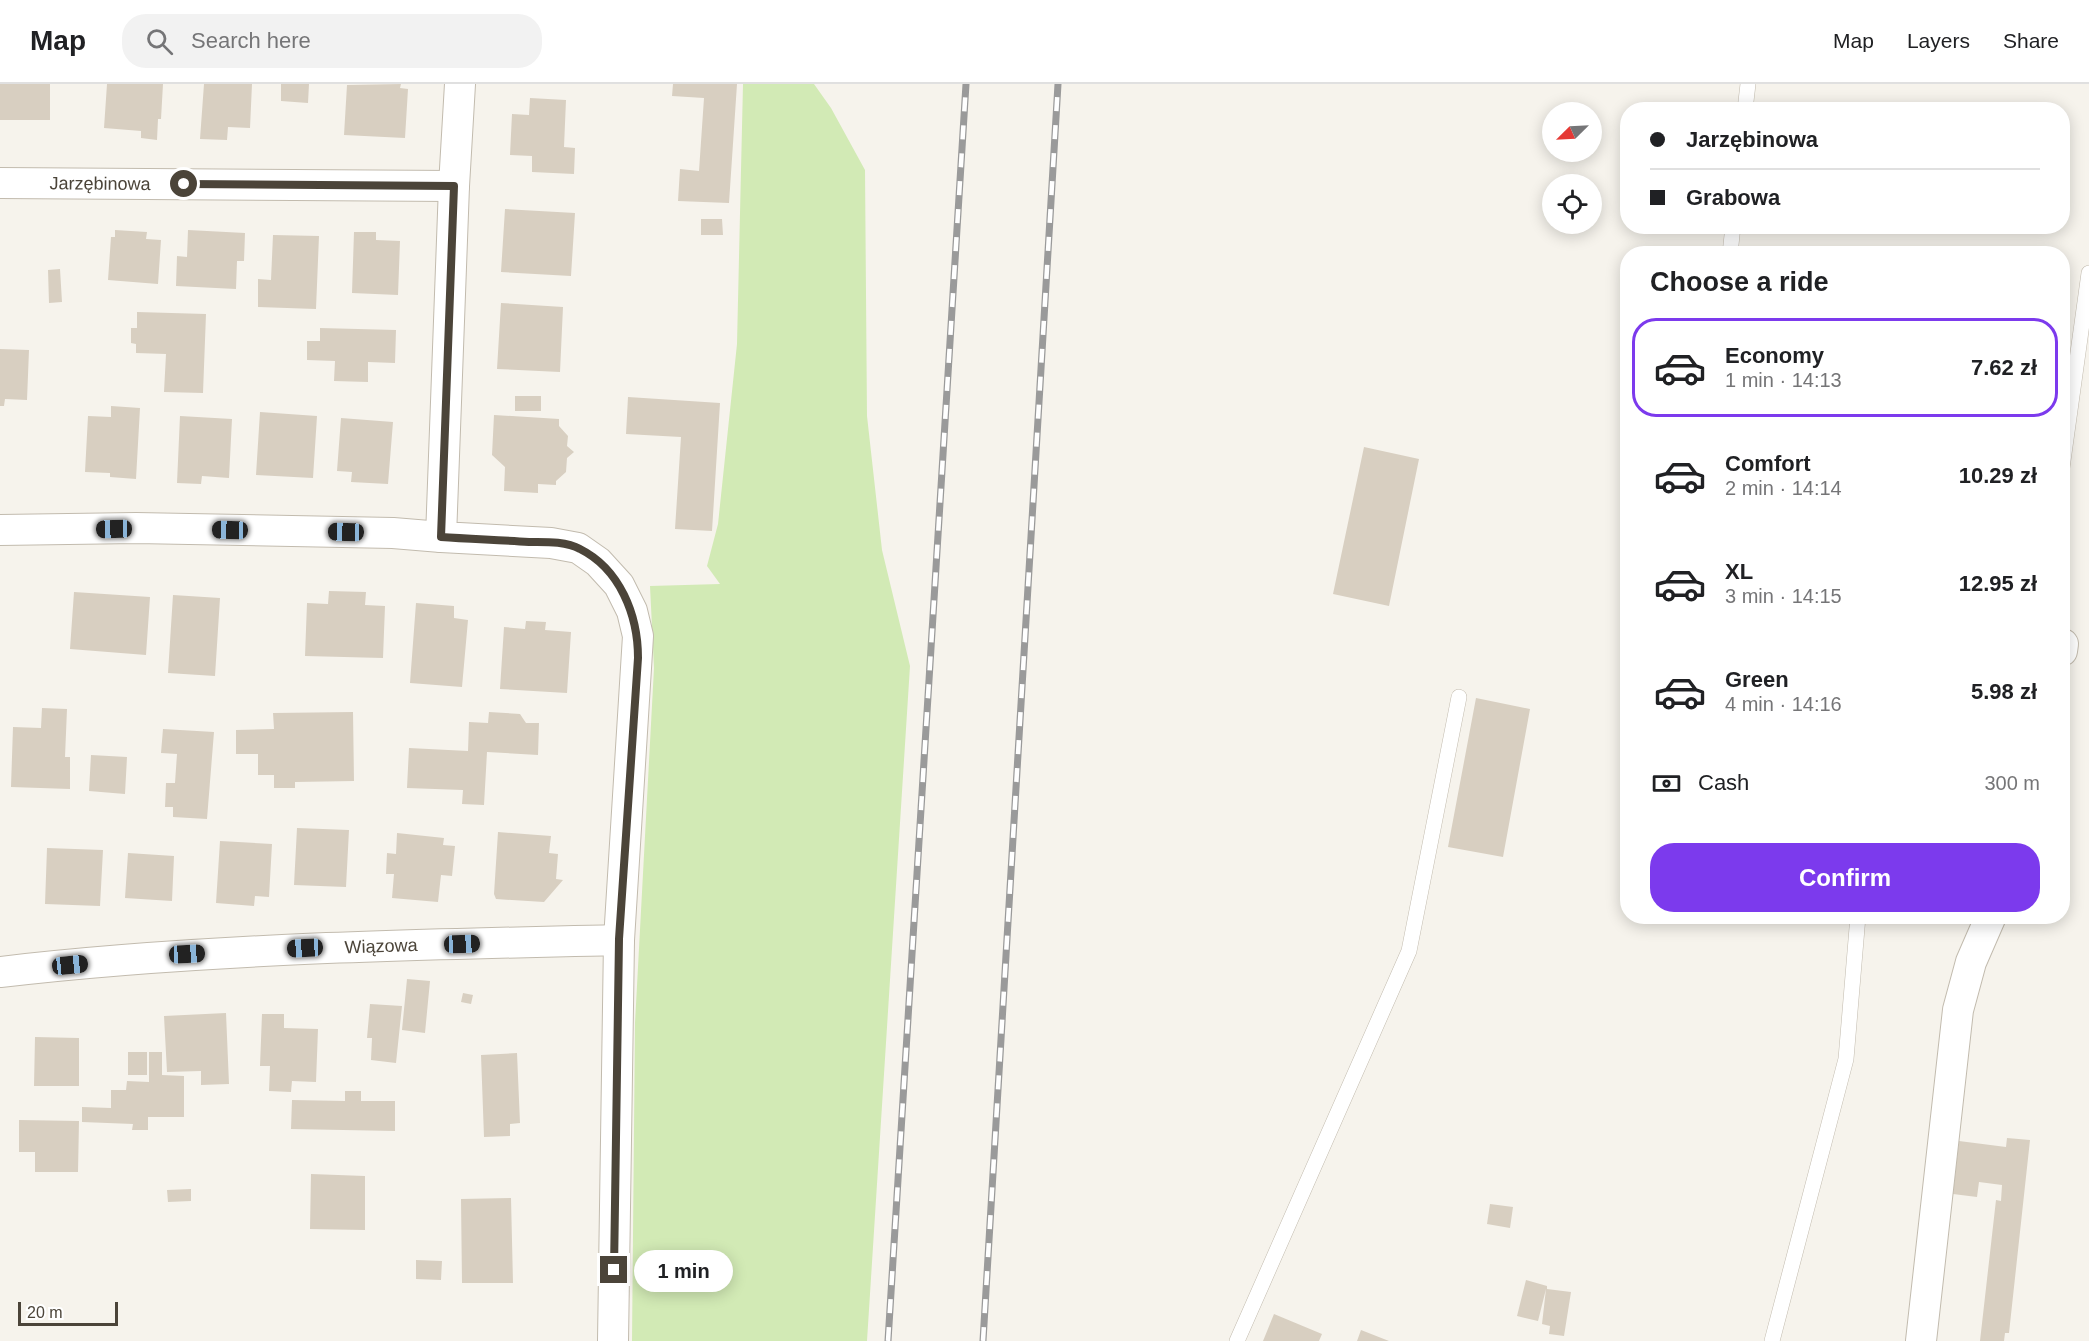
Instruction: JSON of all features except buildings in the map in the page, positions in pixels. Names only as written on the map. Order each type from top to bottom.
[{"type":"street","points":[[441,537],[460,84]]},
{"type":"street","name":"Jarzębinowa","points":[[0,183],[454,186]]},
{"type":"street","points":[[0,530],[136,528],[393,533],[552,543],[578,548],[598,562],[619,585],[632,611],[638,636],[638,658],[619,939],[613,1341]]},
{"type":"street","points":[[1921,1341],[1958,1010],[1971,962],[1988,924]]},
{"type":"street","name":"Wiązowa","points":[[0,972],[164,956],[305,948],[619,939]]},
{"type":"lane","points":[[1746,102],[1748,84]]},
{"type":"lane","points":[[2070,410],[2089,273]]},
{"type":"lane","points":[[1237,1341],[1409,951],[1459,697]]},
{"type":"lane","points":[[1772,1341],[1846,1059],[1857,924]]},
{"type":"green space","points":[[743,84],[814,84],[831,108],[865,170],[867,416],[882,550],[910,666],[867,1341],[632,1341],[635,1023],[654,668],[650,586],[720,584],[707,566],[718,524],[737,344]]},
{"type":"railway","points":[[888,1341],[966,84]]},
{"type":"railway","points":[[983,1341],[1058,84]]},
{"type":"route","points":[[184,184],[454,186],[441,537],[552,543],[578,548],[598,562],[619,585],[632,611],[638,636],[638,658],[619,939],[614,1270]]}]
